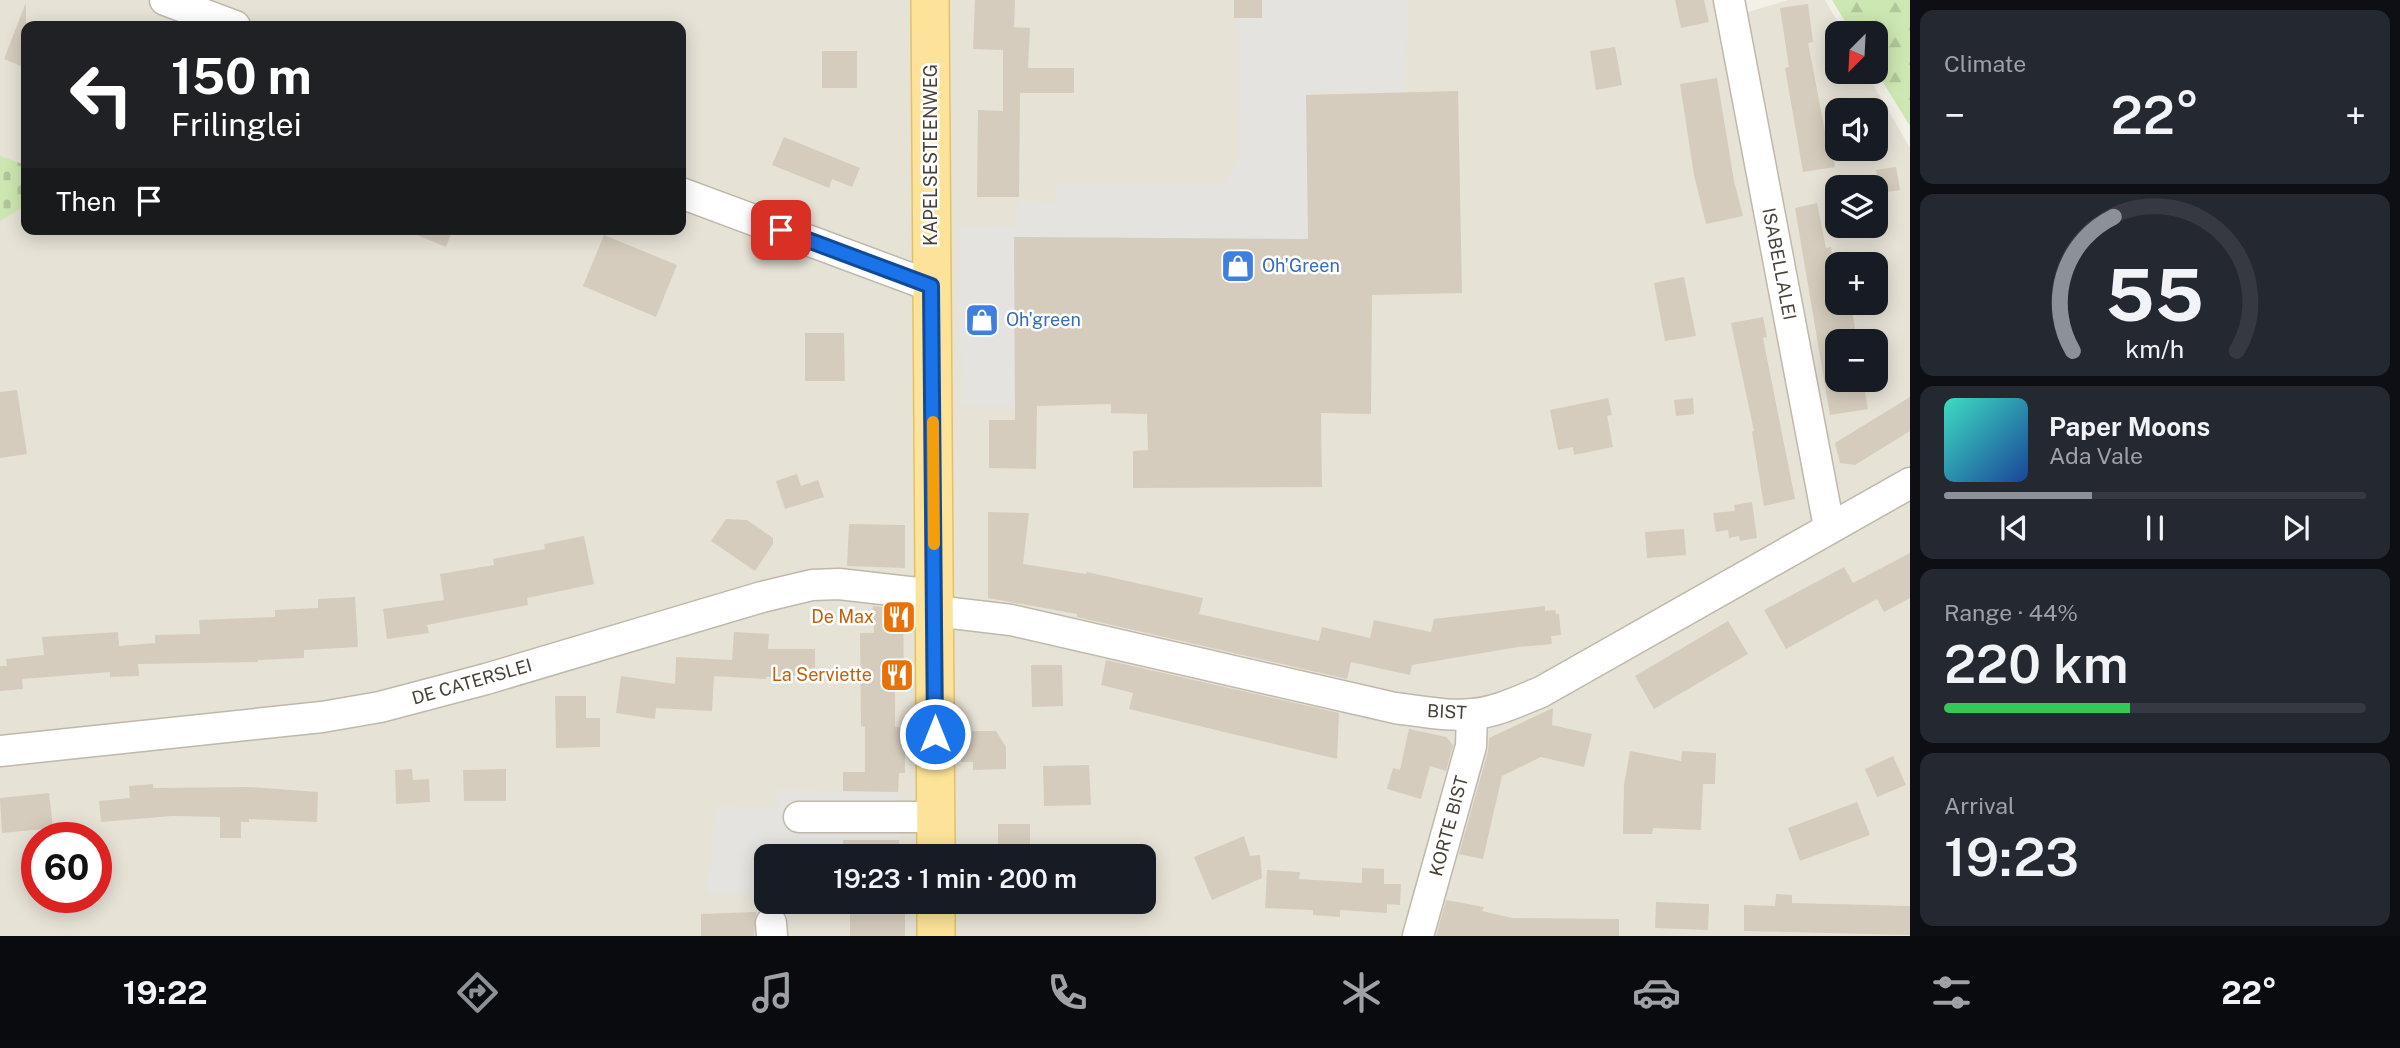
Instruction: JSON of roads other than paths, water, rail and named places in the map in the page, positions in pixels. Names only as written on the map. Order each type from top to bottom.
[{"type":"main road","name":"KAPELSESTEENWEG","points":[[930,0],[936,844]]},
{"type":"main road","points":[[936,914],[936,936]]},
{"type":"street","points":[[165,0],[222,21]]},
{"type":"street","name":"ISABELLALEI","points":[[1730,0],[1829,527]]},
{"type":"street","points":[[686,195],[931,286]]},
{"type":"street","name":"BIST","points":[[935,603],[1395,708],[1472,715],[1509,706],[1541,692],[1910,482]]},
{"type":"street","name":"DE CATERSLEI","points":[[0,751],[322,717],[380,707],[486,679],[761,597],[812,585],[839,584],[935,603]]},
{"type":"street","name":"KORTE BIST","points":[[1418,936],[1471,746],[1472,715]]},
{"type":"street","points":[[799,817],[936,817]]},
{"type":"place","name":"Oh'Green","points":[[1238,266]]},
{"type":"place","name":"Oh'green","points":[[982,320]]},
{"type":"place","name":"De Max","points":[[899,617]]},
{"type":"place","name":"La Serviette","points":[[897,675]]}]
